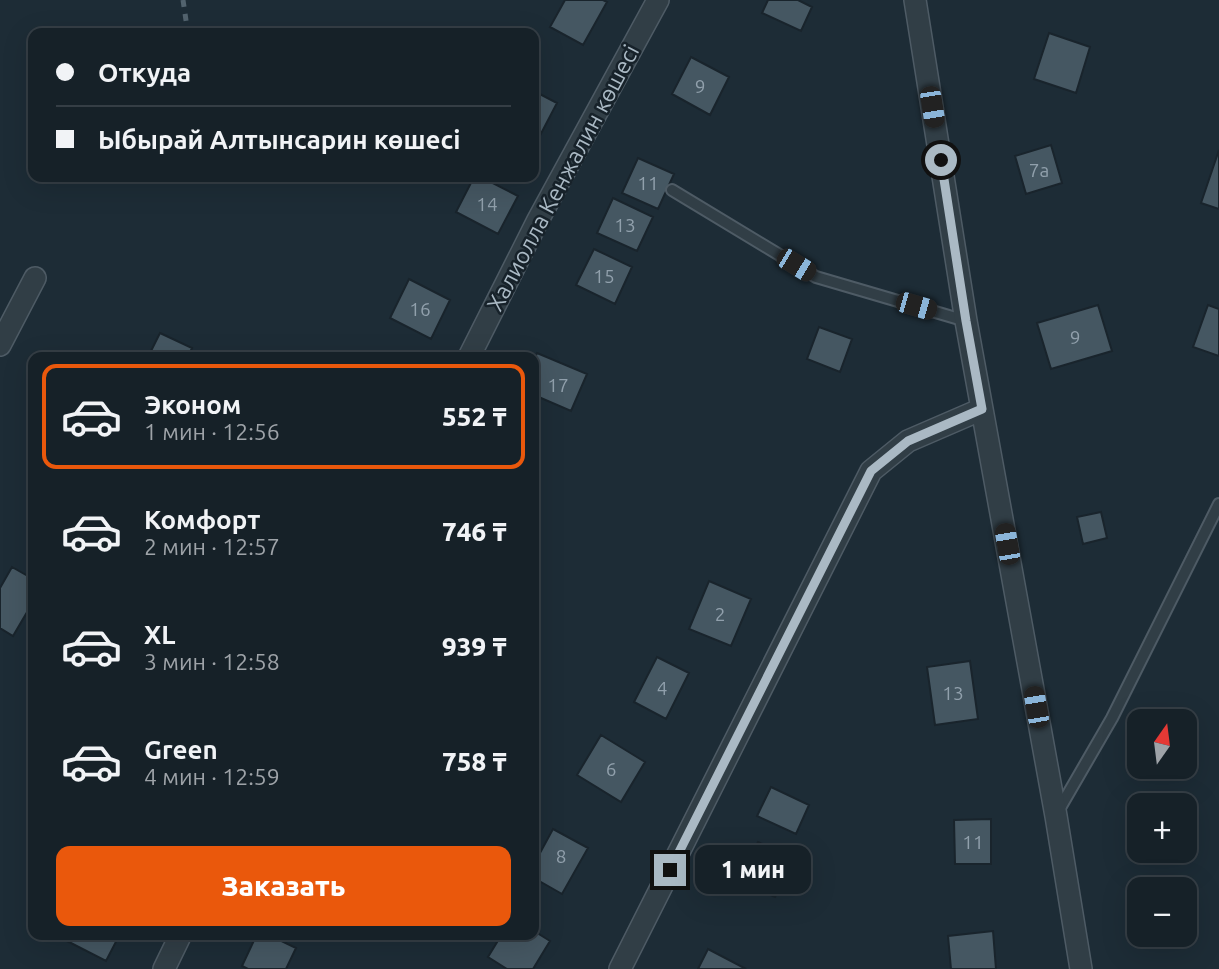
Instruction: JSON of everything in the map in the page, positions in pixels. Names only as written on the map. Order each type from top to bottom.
[{"type":"street","name":"Халиолла Кенжалин көшесі","points":[[472,352],[538,220],[658,0]]},
{"type":"street","points":[[915,0],[966,321],[1082,969]]},
{"type":"street","points":[[0,345],[35,278]]},
{"type":"street","points":[[620,969],[871,471],[908,441],[982,409]]},
{"type":"street","points":[[164,969],[178,940]]},
{"type":"lane","points":[[672,190],[816,277],[966,321]]},
{"type":"lane","points":[[1056,816],[1112,718],[1219,504]]},
{"type":"building","points":[[565,0],[607,2],[583,45],[550,27]]},
{"type":"building","points":[[768,0],[798,0],[812,7],[801,31],[762,13]]},
{"type":"building","points":[[1049,33],[1090,47],[1076,93],[1034,79]]},
{"type":"building","points":[[691,57],[729,77],[710,115],[672,94]]},
{"type":"building","points":[[539,94],[557,103],[539,137]]},
{"type":"building","points":[[1051,145],[1062,183],[1026,194],[1015,156]]},
{"type":"building","points":[[1219,150],[1219,209],[1201,203]]},
{"type":"building","points":[[638,158],[674,174],[658,209],[622,193]]},
{"type":"building","points":[[471,182],[491,182],[518,196],[498,234],[456,212]]},
{"type":"building","points":[[613,198],[653,217],[637,251],[597,233]]},
{"type":"building","points":[[594,249],[632,267],[615,304],[576,285]]},
{"type":"building","points":[[409,279],[450,300],[431,339],[390,318]]},
{"type":"building","points":[[1098,305],[1112,351],[1051,369],[1037,323]]},
{"type":"building","points":[[1208,305],[1219,309],[1219,356],[1193,347]]},
{"type":"building","points":[[819,327],[852,339],[840,372],[807,359]]},
{"type":"building","points":[[160,333],[192,348],[190,352],[150,352]]},
{"type":"building","points":[[539,354],[587,374],[571,411],[539,397]]},
{"type":"building","points":[[1101,512],[1107,538],[1083,544],[1077,517]]},
{"type":"building","points":[[12,567],[28,576],[28,610],[13,636],[0,628],[0,588]]},
{"type":"building","points":[[709,581],[751,599],[731,646],[689,629]]},
{"type":"building","points":[[657,657],[689,673],[666,719],[634,702]]},
{"type":"building","points":[[970,661],[978,719],[935,725],[927,667]]},
{"type":"building","points":[[601,735],[645,762],[621,802],[577,775]]},
{"type":"building","points":[[771,787],[809,805],[796,834],[757,816]]},
{"type":"building","points":[[991,819],[991,864],[955,864],[954,820]]},
{"type":"building","points":[[553,829],[588,848],[562,894],[539,881],[539,855]]},
{"type":"building","points":[[758,842],[793,858],[775,897],[740,881]]},
{"type":"building","points":[[993,931],[996,969],[951,969],[948,936]]},
{"type":"building","points":[[539,934],[550,941],[533,969],[507,969],[488,957],[498,940],[539,940]]},
{"type":"building","points":[[68,940],[117,940],[106,961]]},
{"type":"building","points":[[254,940],[279,940],[296,948],[286,969],[248,969],[242,966]]},
{"type":"building","points":[[708,949],[746,969],[698,969]]},
{"type":"railway","points":[[183,0],[187,27]]},
{"type":"route","points":[[670,870],[871,471],[908,441],[982,409],[941,160]]}]
